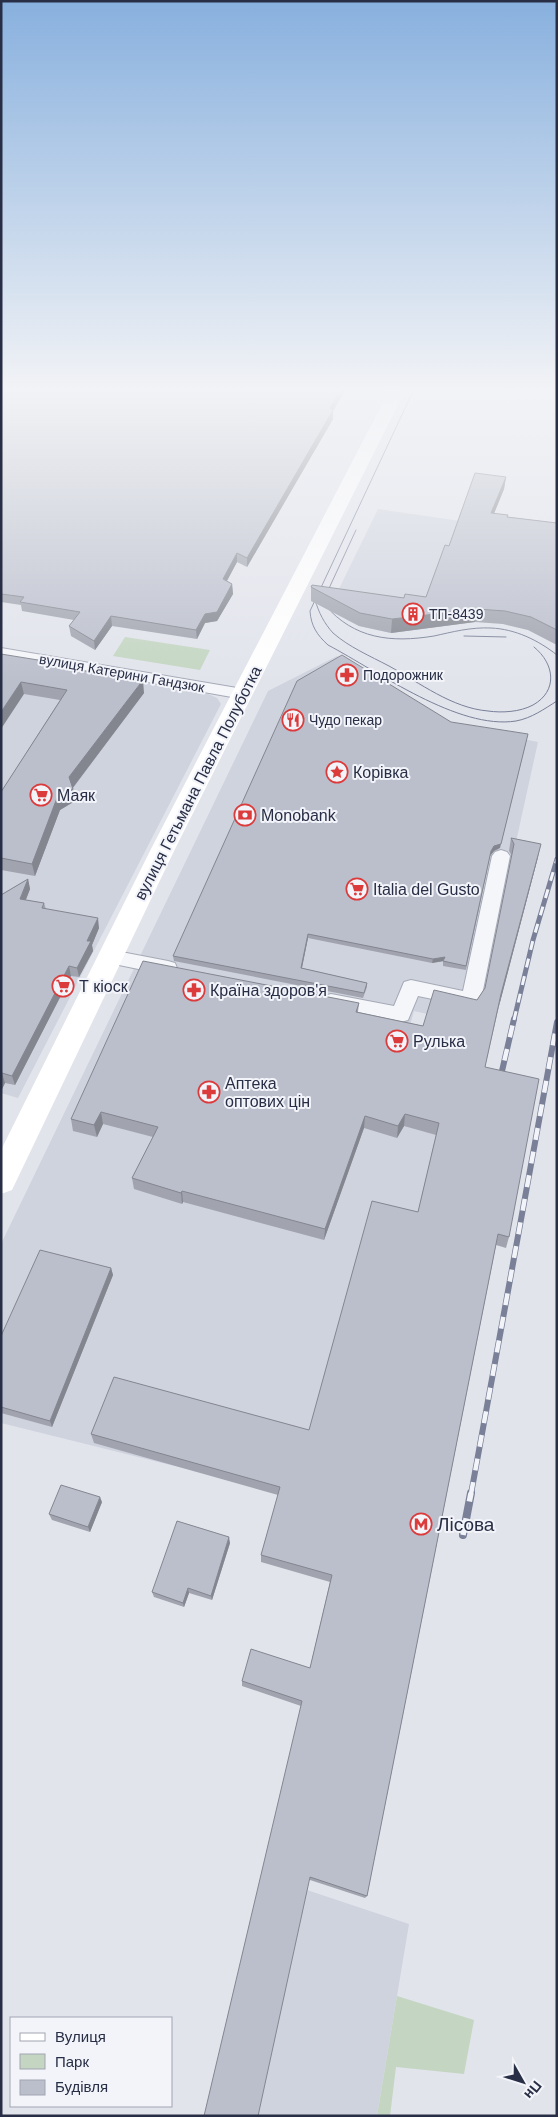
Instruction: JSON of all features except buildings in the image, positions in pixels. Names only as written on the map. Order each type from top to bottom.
[{"type":"street","name":"вулиця Гетьмана Павла Полуботка","points":[[1,1181],[163,849],[349,486]]},
{"type":"street","name":"вулиця Катерини Гандзюк","points":[[1,652],[243,694]]},
{"type":"street","points":[[313,997],[401,1015],[411,987],[471,1000],[502,856]]},
{"type":"street","points":[[111,957],[186,972]]},
{"type":"shaded area","points":[[378,509],[557,535],[557,645],[528,630],[402,605],[391,633],[359,626],[347,620],[339,612],[336,595]]},
{"type":"shaded area","points":[[337,656],[454,725],[538,742],[514,851],[538,857],[493,1029],[414,1011],[408,1033],[487,1057],[372,1515],[1,1423],[1,1244],[268,691]]},
{"type":"shaded area","points":[[1,659],[208,694],[217,698],[221,704],[18,1098],[1,1093]]},
{"type":"shaded area","points":[[307,1890],[409,1924],[377,2116],[258,2116]]},
{"type":"green space","points":[[125,637],[210,650],[200,670],[113,656]]},
{"type":"green space","points":[[397,1996],[474,2020],[464,2074],[396,2067],[390,2116],[377,2116]]},
{"type":"tram line","points":[[315,600],[369,486]]},
{"type":"tram line","points":[[356,530],[325,597],[325,605],[348,625],[374,636],[403,639],[434,636],[476,628],[500,629],[526,636],[557,655]]},
{"type":"tram line","points":[[315,600],[320,614],[327,625],[333,633],[346,643],[437,694],[475,709],[493,712],[511,711],[528,707],[541,699],[550,685],[550,669],[541,654],[534,647]]},
{"type":"tram line","points":[[315,600],[310,611],[313,626],[328,645],[444,708],[469,717],[493,721],[516,721],[533,715],[557,701]]},
{"type":"tram line","points":[[464,636],[506,637]]},
{"type":"railway","points":[[514,1020],[533,940],[557,859]]},
{"type":"railway","points":[[499,1084],[514,1019]]},
{"type":"railway","points":[[471,1494],[557,1022]]},
{"type":"railway","points":[[463,1535],[471,1493]]},
{"type":"place","name":"ТП-8439","points":[[413,614]]},
{"type":"place","name":"Подорожник","points":[[347,675]]},
{"type":"place","name":"Чудо пекар","points":[[293,720]]},
{"type":"place","name":"Корівка","points":[[337,772]]},
{"type":"place","name":"Маяк","points":[[41,795]]},
{"type":"place","name":"Monobank","points":[[245,815]]},
{"type":"place","name":"Italia del Gusto","points":[[357,889]]},
{"type":"place","name":"Т кіоск","points":[[63,986]]},
{"type":"place","name":"Країна здоров'я","points":[[194,990]]},
{"type":"place","name":"Рулька","points":[[397,1041]]},
{"type":"place","name":"Аптека оптових цін","points":[[209,1092]]},
{"type":"place","name":"Лісова","points":[[421,1524]]}]
